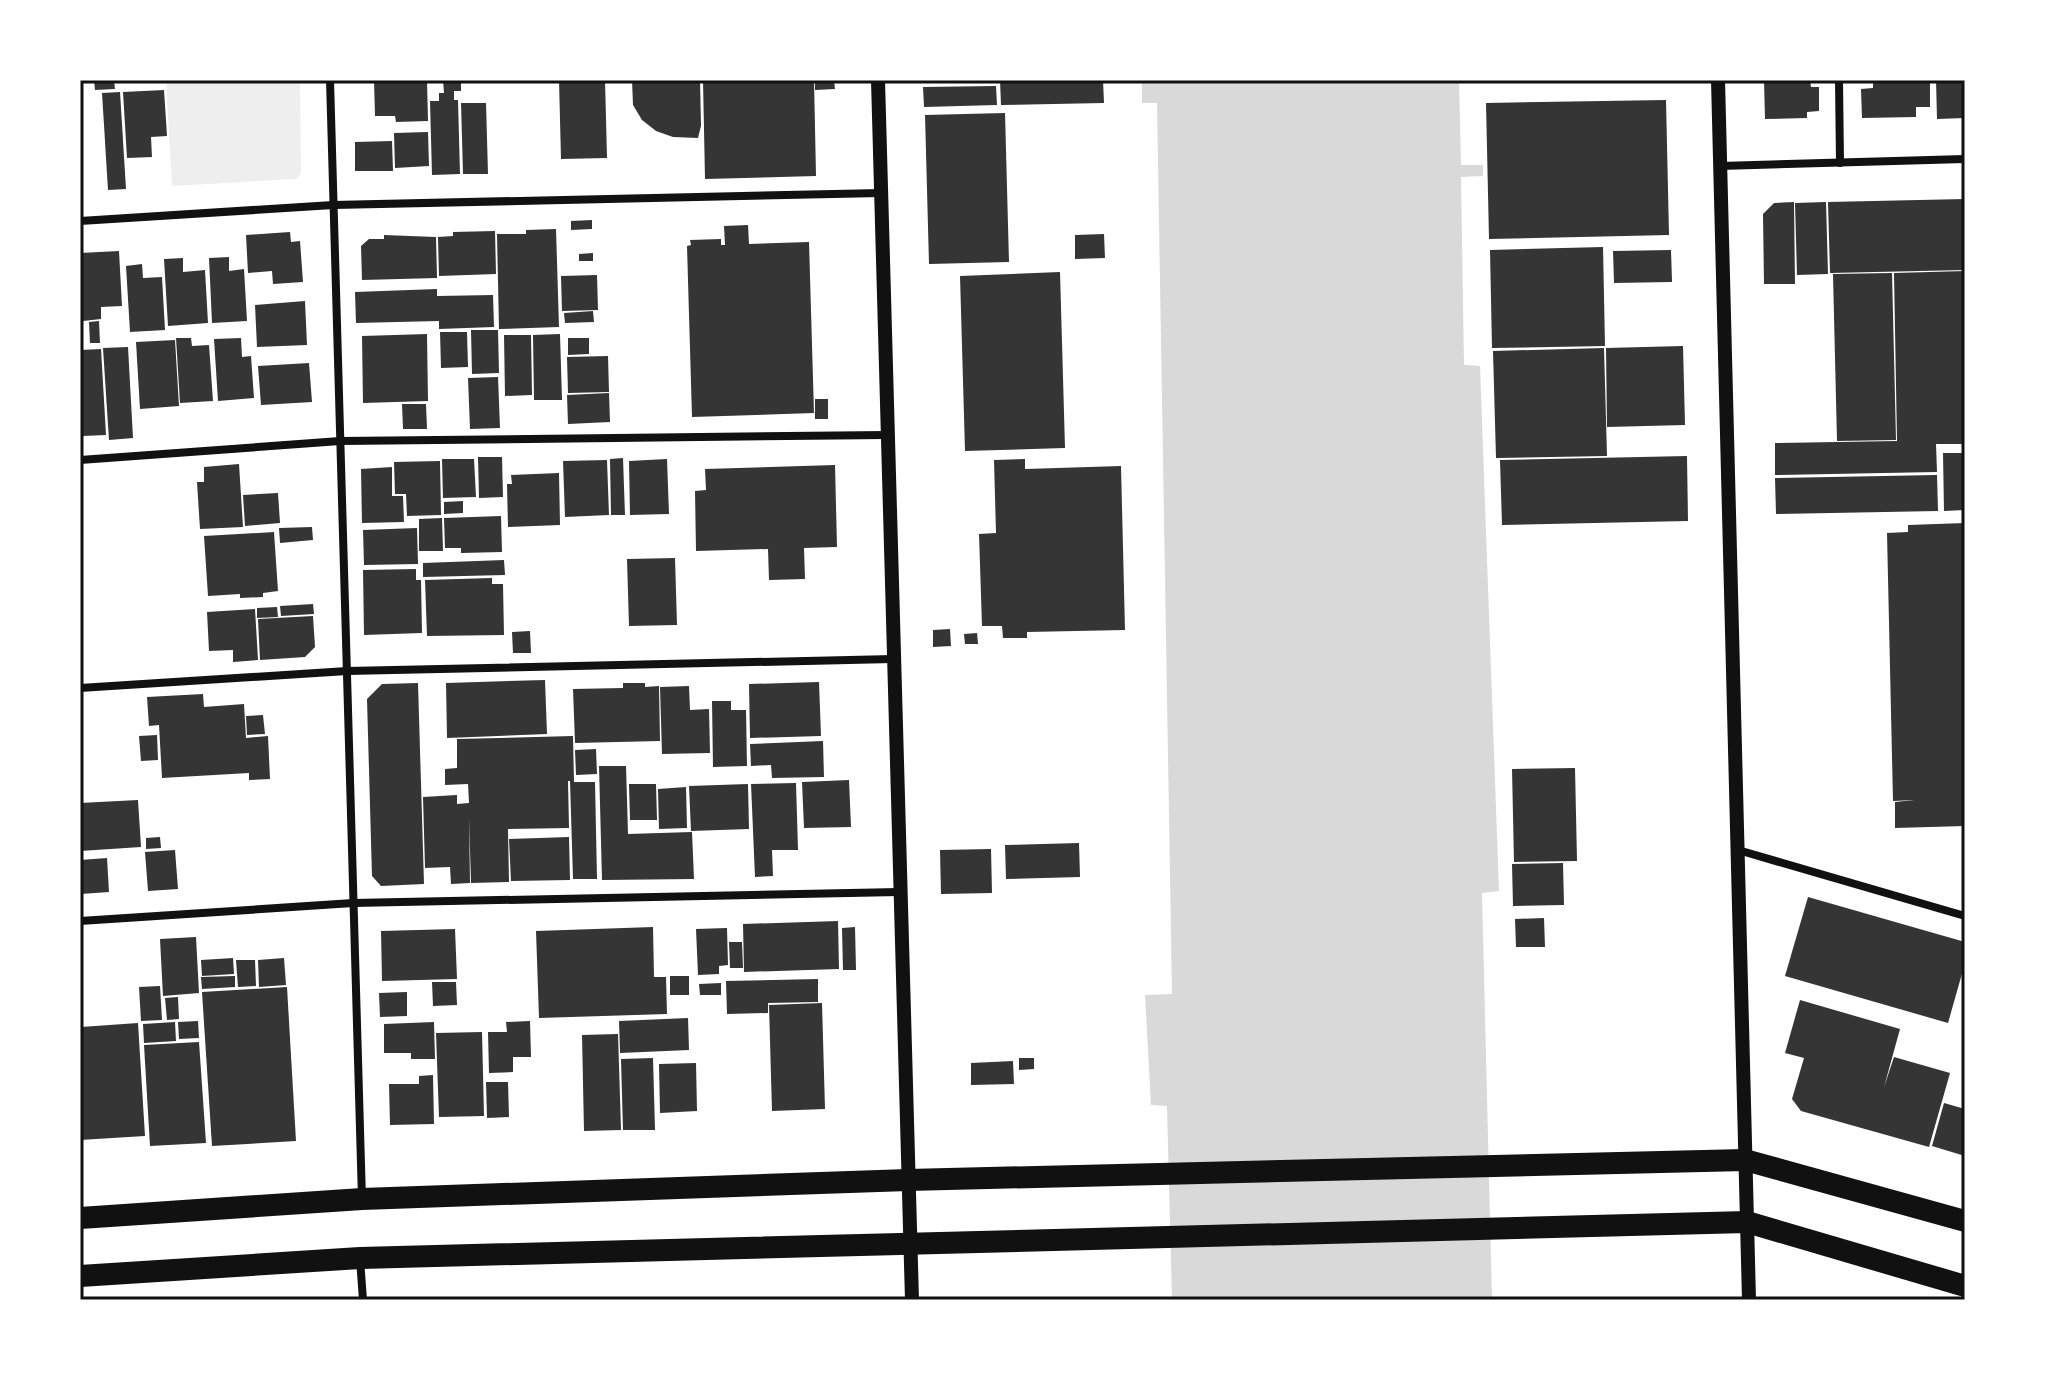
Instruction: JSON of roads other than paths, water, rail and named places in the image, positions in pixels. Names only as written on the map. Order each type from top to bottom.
[{"type":"highway","points":[[80,1218],[362,1199],[908,1180],[1745,1160],[1965,1221]]},
{"type":"highway","points":[[80,1276],[360,1258],[1747,1222],[1965,1286]]},
{"type":"street","points":[[330,80],[362,1199]]},
{"type":"street","points":[[878,80],[912,1300]]},
{"type":"street","points":[[1718,80],[1749,1300]]},
{"type":"street","points":[[1839,80],[1840,163]]},
{"type":"street","points":[[1720,166],[1965,159]]},
{"type":"street","points":[[80,221],[333,205],[881,193]]},
{"type":"street","points":[[80,460],[340,441],[887,435]]},
{"type":"street","points":[[80,688],[347,671],[893,659]]},
{"type":"street","points":[[1738,850],[1965,916]]},
{"type":"street","points":[[80,921],[353,903],[899,892]]},
{"type":"street","points":[[360,1258],[363,1300]]}]
